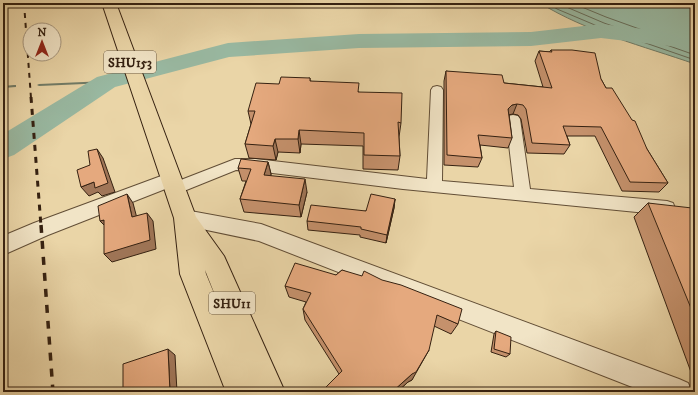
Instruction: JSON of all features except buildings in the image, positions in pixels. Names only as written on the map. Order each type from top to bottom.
[{"type":"highway","name":"SHU153","points":[[109,3],[185,218]]},
{"type":"highway","name":"SHU11","points":[[185,218],[193,274],[241,392]]},
{"type":"highway","name":"SHU11","points":[[185,218],[215,264],[270,392]]},
{"type":"street","points":[[434,186],[437,90]]},
{"type":"street","points":[[513,119],[524,194]]},
{"type":"street","points":[[3,246],[41,229],[235,164],[256,164],[434,186],[668,208]]},
{"type":"street","points":[[185,218],[261,233],[679,392]]},
{"type":"water","points":[[540,3],[695,3],[695,64],[596,30]]},
{"type":"waterway","points":[[3,148],[106,82],[228,50],[359,41],[531,39],[601,31],[695,42]]},
{"type":"waterway","points":[[39,85],[106,82]]},
{"type":"waterway","points":[[3,87],[14,86]]},
{"type":"railway","points":[[24,3],[31,98]]},
{"type":"railway","points":[[31,97],[41,226]]},
{"type":"railway","points":[[41,225],[53,392]]}]
